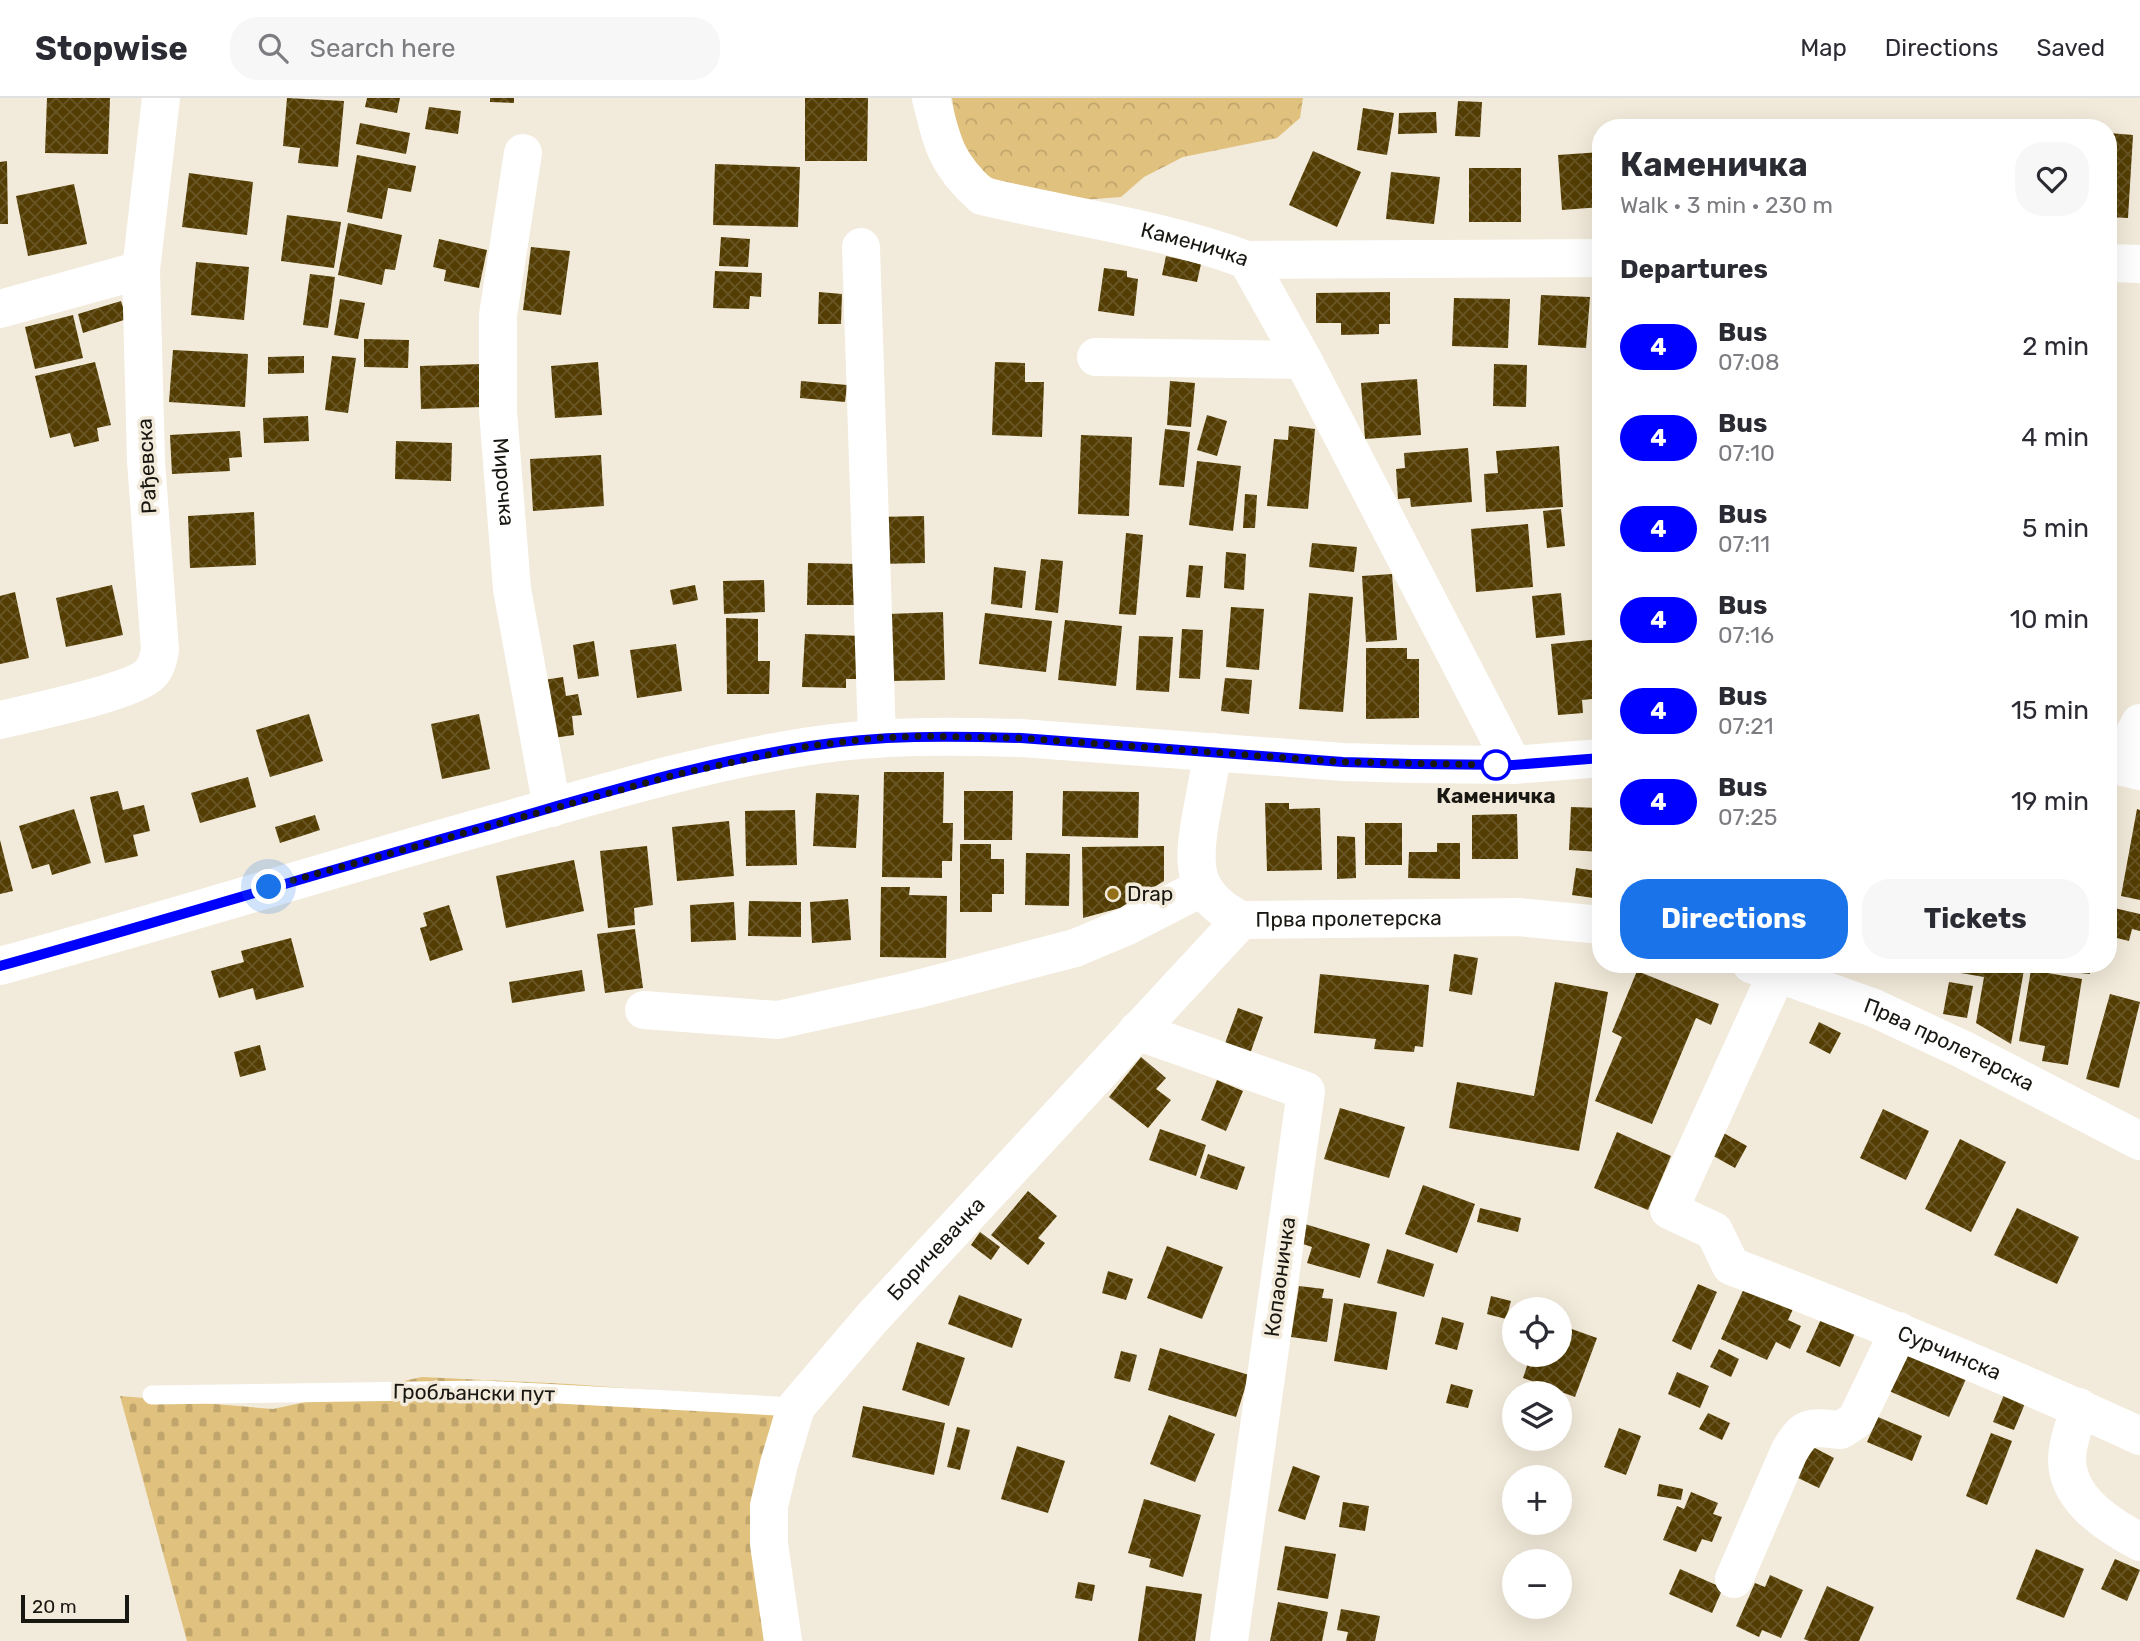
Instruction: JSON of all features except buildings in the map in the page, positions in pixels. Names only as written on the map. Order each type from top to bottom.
[{"type":"street","name":"Рађевска","points":[[0,720],[127,687],[149,676],[158,663],[160,650],[146,461],[141,270],[161,98]]},
{"type":"street","name":"Каменичка","points":[[931,98],[947,156],[963,179],[982,196],[1139,228],[1201,243],[1247,260],[1303,360],[1513,765]]},
{"type":"street","name":"Мирочка","points":[[523,153],[498,315],[498,411],[512,589],[552,808]]},
{"type":"street","points":[[861,247],[877,738]]},
{"type":"street","points":[[1247,260],[1592,258]]},
{"type":"street","points":[[2117,263],[2140,264]]},
{"type":"street","points":[[0,309],[141,270]]},
{"type":"street","points":[[1096,357],[1303,360]]},
{"type":"street","points":[[2122,767],[2140,723]]},
{"type":"street","points":[[0,966],[552,808],[741,759],[809,746],[923,736],[1021,738],[1343,762],[1513,765],[1592,759]]},
{"type":"street","points":[[643,1010],[778,1020],[914,990],[1075,948],[1125,927],[1203,887],[1195,856],[1213,752]]},
{"type":"street","name":"Прва пролетерска","points":[[1203,887],[1219,907],[1241,920],[1518,917],[1592,924]]},
{"type":"street","name":"Боричевачка","points":[[783,1641],[769,1544],[769,1506],[796,1407],[872,1318],[1241,920]]},
{"type":"street","points":[[1762,973],[1670,1210],[1714,1230],[1731,1266],[1899,1331]]},
{"type":"street","name":"Прва пролетерска","points":[[1775,973],[1887,1014],[1962,1049],[2140,1141]]},
{"type":"street","name":"Копаоничка","points":[[1137,1031],[1306,1091],[1229,1641]]},
{"type":"street","name":"Сурчинска","points":[[1734,1579],[1788,1452],[1800,1433],[1815,1427],[1841,1430],[1856,1420],[1899,1331],[2080,1407],[2140,1436]]},
{"type":"street","points":[[2080,1407],[2067,1452],[2068,1472],[2087,1505],[2105,1521],[2140,1542]]},
{"type":"lane","name":"Гробљански пут","points":[[152,1395],[484,1390],[796,1407]]},
{"type":"green space","points":[[952,98],[1303,98],[1300,118],[1277,138],[1183,157],[1144,177],[1121,197],[1082,200],[994,179],[974,168],[960,149]]},
{"type":"green space","points":[[422,1377],[748,1397],[796,1407],[779,1464],[783,1641],[187,1641],[120,1396],[273,1409]]},
{"type":"bus line","name":"4","points":[[0,966],[552,808],[678,774],[809,746],[898,737],[971,737],[1245,753],[1343,762],[1513,765],[1592,759]]},
{"type":"place","name":"Каменичка","points":[[1496,765]]},
{"type":"place","name":"Drap","points":[[1113,894]]},
{"type":"route","points":[[269,887],[678,774],[809,746],[877,738],[1021,738],[1343,762],[1496,765]]}]
